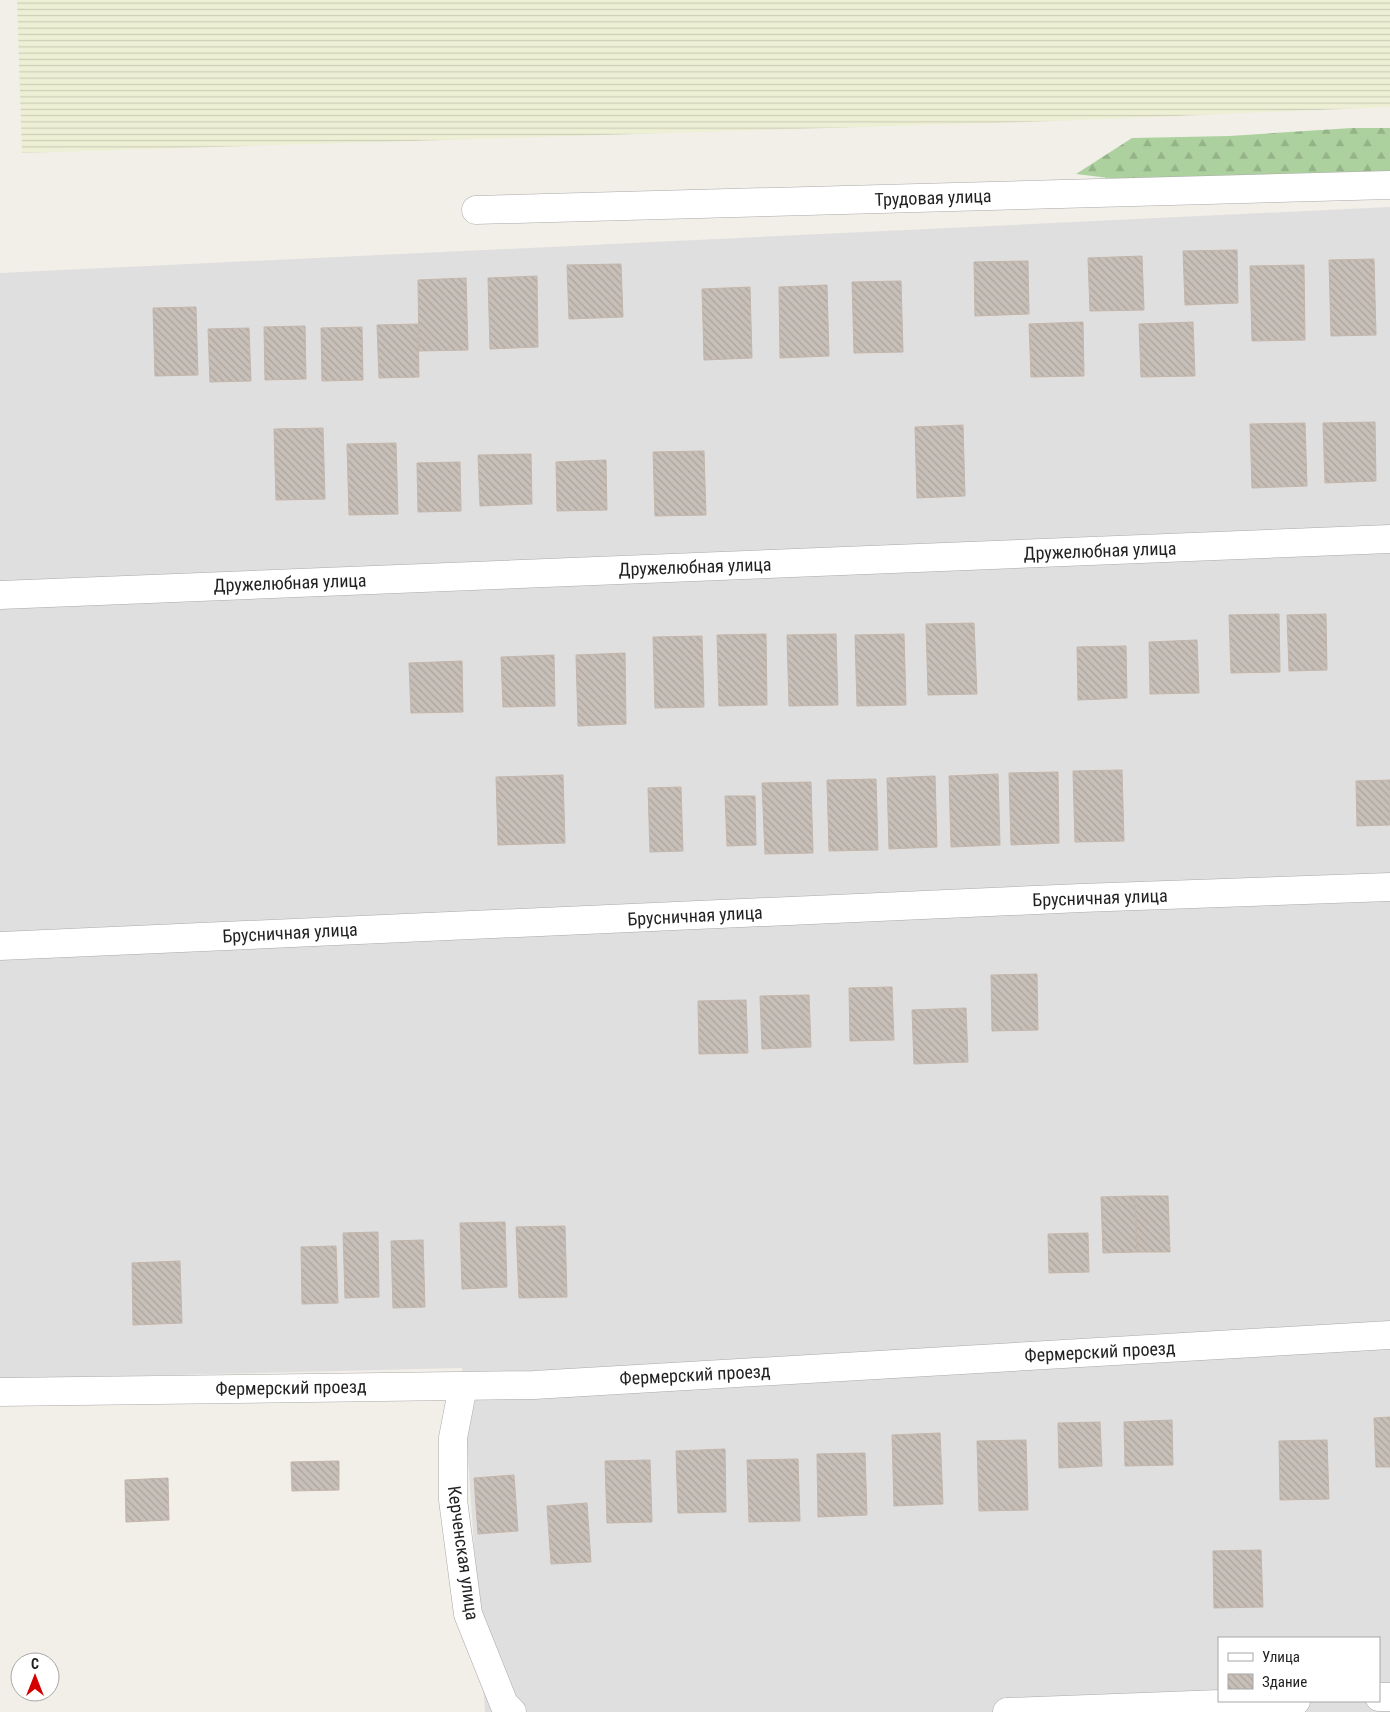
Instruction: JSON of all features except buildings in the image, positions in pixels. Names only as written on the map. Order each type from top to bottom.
[{"type":"street","name":"Трудовая улица","points":[[476,210],[1390,185]]},
{"type":"street","name":"Дружелюбная улица","points":[[0,595],[1390,539]]},
{"type":"street","name":"Брусничная улица","points":[[0,946],[1071,899],[1390,888]]},
{"type":"street","name":"Фермерский проезд","points":[[0,1392],[534,1385],[1390,1335]]},
{"type":"street","name":"Керченская улица","points":[[463,1386],[453,1438],[453,1500],[468,1614],[504,1704],[512,1712]]},
{"type":"street","points":[[1007,1712],[1270,1702]]},
{"type":"shaded area","points":[[1390,207],[1390,1712],[485,1712],[462,1368],[0,1379],[0,273]]},
{"type":"green space","points":[[17,0],[1390,0],[1390,107],[1055,121],[22,153]]},
{"type":"green space","points":[[1352,128],[1390,128],[1390,178],[1159,184],[1076,174],[1132,138],[1229,136]]}]
